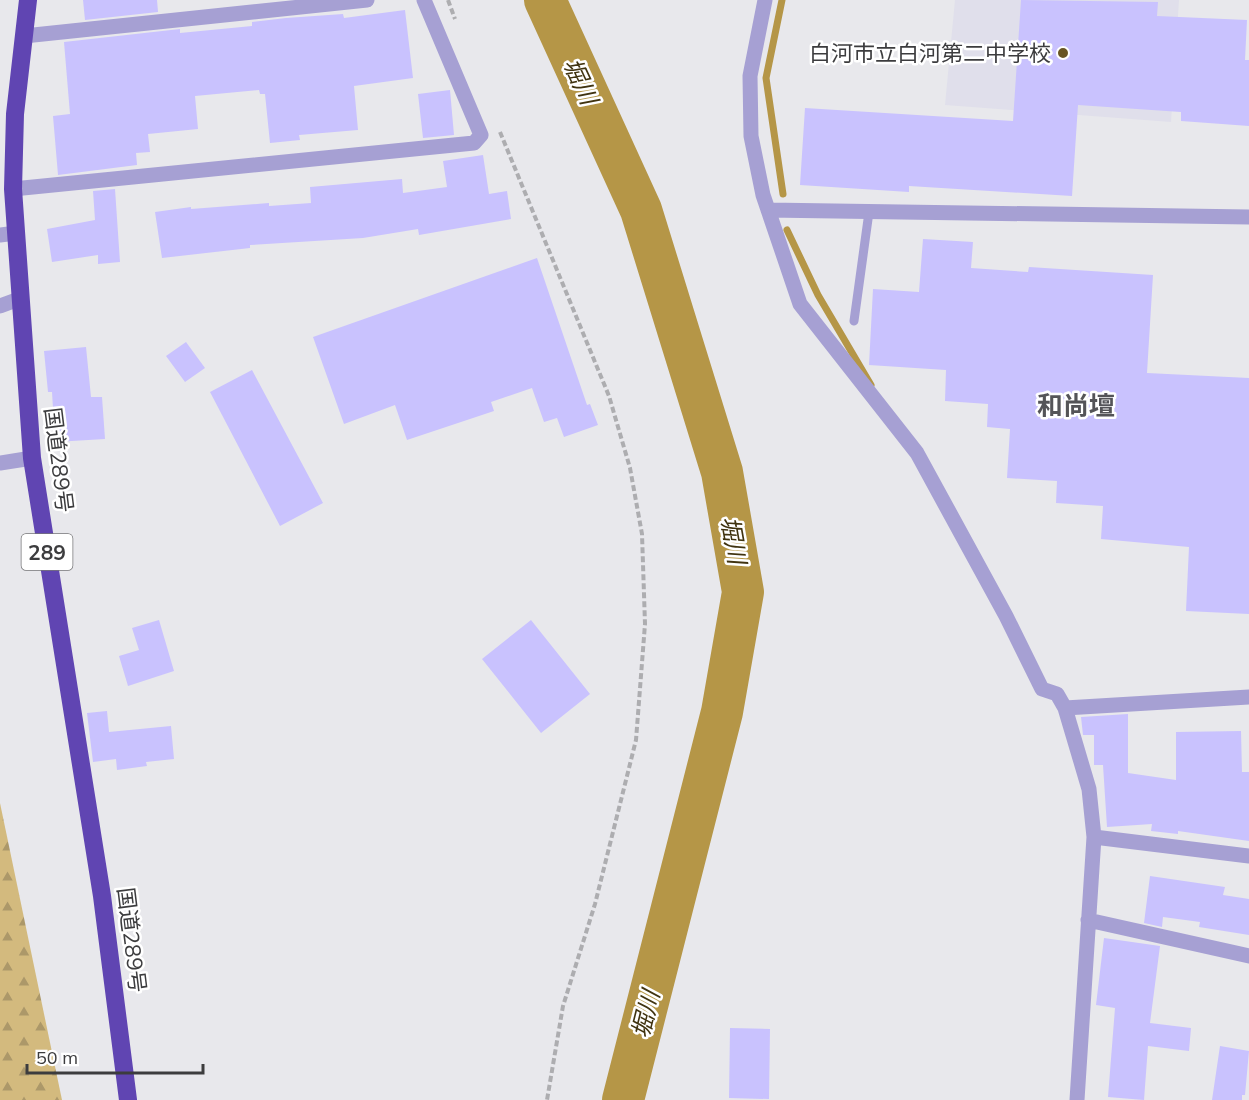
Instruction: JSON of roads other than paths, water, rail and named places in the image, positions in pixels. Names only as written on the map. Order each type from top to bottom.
[{"type":"highway","name":"国道289号","points":[[28,0],[15,114],[13,189],[8,234],[19,299],[32,458],[102,896],[128,1100]]},
{"type":"street","points":[[24,36],[314,2],[367,0]]},
{"type":"street","points":[[13,189],[474,143],[481,135],[424,0]]},
{"type":"street","points":[[765,0],[750,76],[751,136],[768,210],[800,304],[917,453],[974,556],[1042,689],[1057,694],[1065,708],[1089,789],[1094,837],[1077,1100]]},
{"type":"street","points":[[768,210],[1249,217]]},
{"type":"street","points":[[0,306],[19,299]]},
{"type":"street","points":[[0,463],[32,458]]},
{"type":"street","points":[[1065,708],[1249,697]]},
{"type":"street","points":[[1094,837],[1249,856]]},
{"type":"street","points":[[1088,920],[1249,956]]},
{"type":"lane","points":[[854,321],[869,212]]},
{"type":"waterway","name":"堀川","points":[[545,0],[641,210],[722,472],[743,592],[722,712],[623,1100]]},
{"type":"waterway","points":[[782,0],[766,78],[783,194]]},
{"type":"waterway","points":[[787,230],[818,295],[871,385]]},
{"type":"place","name":"白河市立白河第二中学校","points":[[1063,53]]},
{"type":"district","name":"和尚壇","points":[[1076,405]]}]
